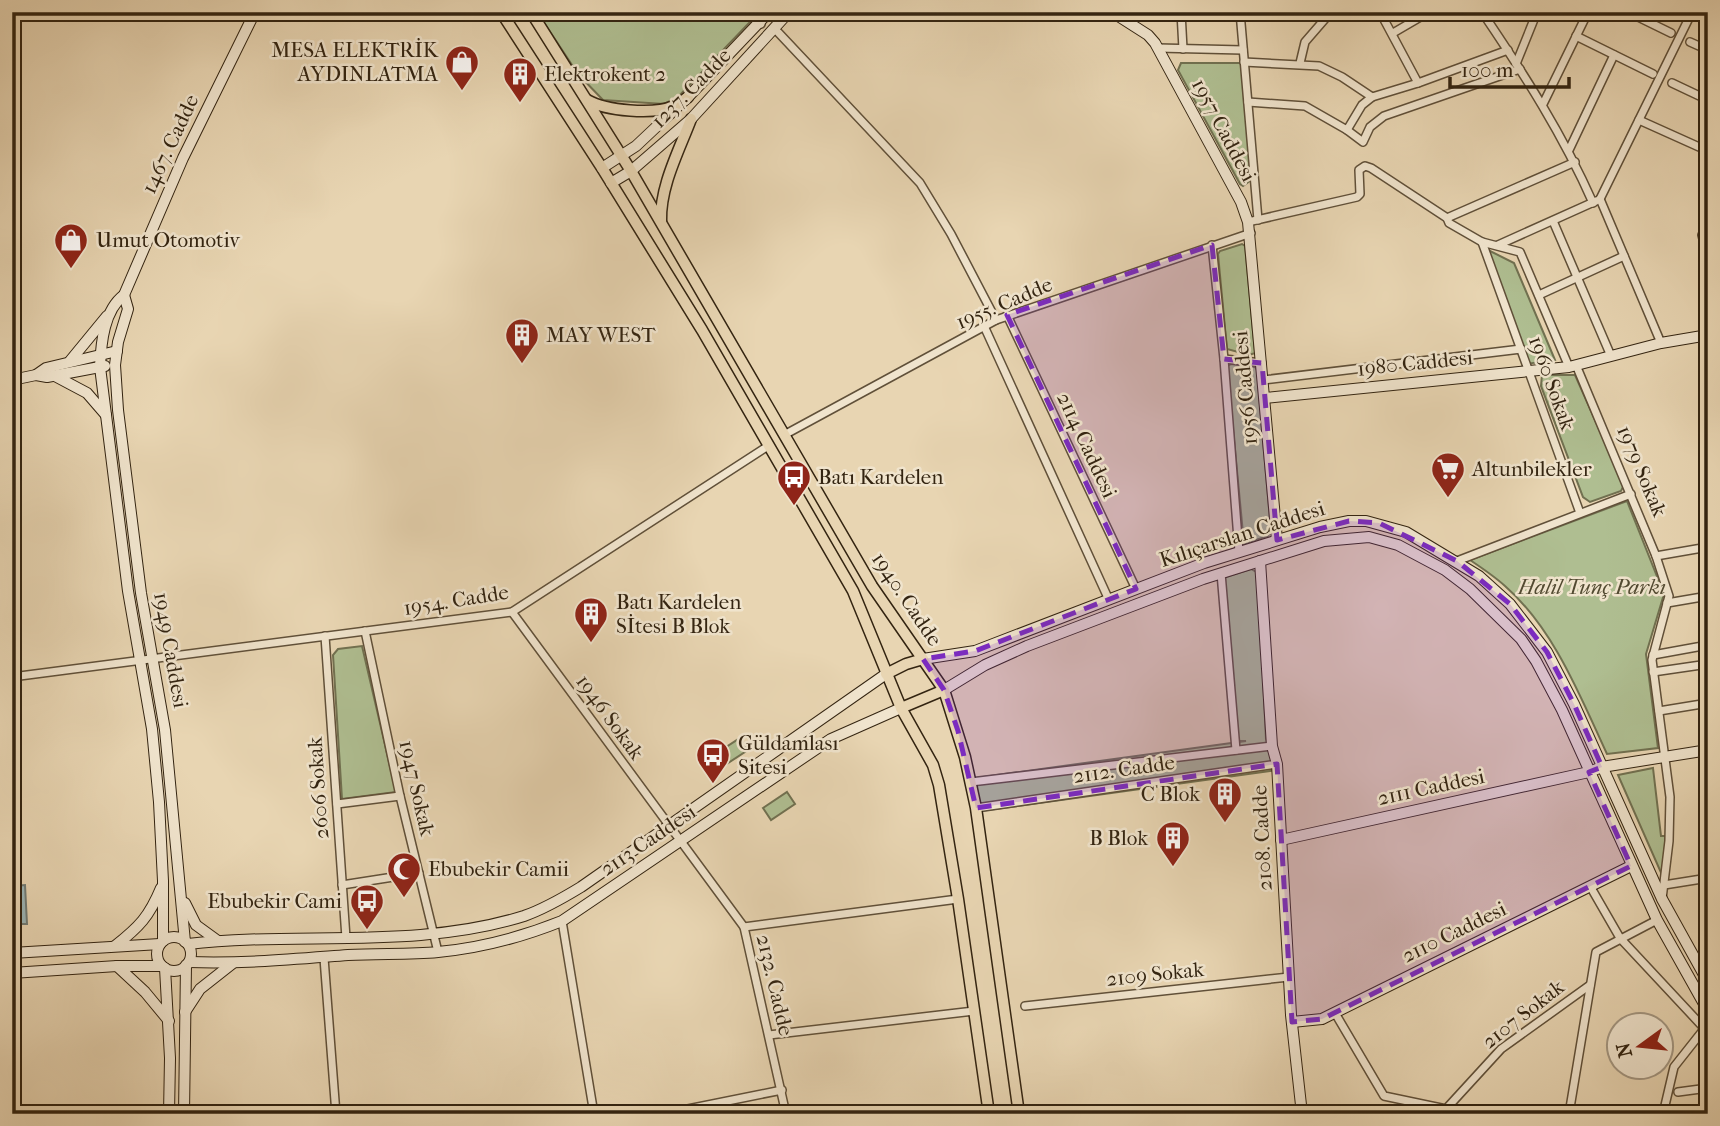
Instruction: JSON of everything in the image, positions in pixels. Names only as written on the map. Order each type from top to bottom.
[{"type":"main road","name":"1940. Cadde","points":[[501,12],[603,168],[708,340],[853,591],[901,708],[922,743],[939,785],[989,1114]]},
{"type":"main road","name":"1940. Cadde","points":[[531,12],[631,171],[872,586],[944,690],[958,731],[976,808],[1019,1114]]},
{"type":"main road","points":[[585,98],[595,105],[613,109],[655,110],[673,107],[688,97]]},
{"type":"main road","points":[[661,223],[661,205],[669,177],[691,119]]},
{"type":"main road","points":[[886,674],[923,659]]},
{"type":"main road","points":[[901,708],[944,690]]},
{"type":"street","name":"1467. Cadde","points":[[100,367],[109,313],[115,302],[124,295],[183,158],[255,12]]},
{"type":"street","points":[[744,12],[761,23]]},
{"type":"street","name":"1237. Cadde","points":[[603,168],[636,146],[688,97],[769,12]]},
{"type":"street","name":"1237. Cadde","points":[[611,183],[631,171],[691,119],[789,12]]},
{"type":"street","points":[[1112,12],[1151,38],[1158,48],[1243,50]]},
{"type":"street","points":[[1181,12],[1183,49]]},
{"type":"street","points":[[1240,12],[1248,102],[1252,225]]},
{"type":"street","points":[[1300,63],[1305,42],[1331,12]]},
{"type":"street","points":[[1380,12],[1419,83]]},
{"type":"street","points":[[1393,33],[1429,12]]},
{"type":"street","points":[[1482,12],[1543,104],[1569,150],[1624,256],[1661,343]]},
{"type":"street","points":[[1518,66],[1537,12]]},
{"type":"street","points":[[1543,104],[1588,12]]},
{"type":"street","points":[[1628,12],[1671,33]]},
{"type":"street","points":[[1498,246],[1596,201],[1692,12]]},
{"type":"street","points":[[775,29],[919,183],[951,233],[996,320]]},
{"type":"street","points":[[1576,36],[1653,74]]},
{"type":"street","points":[[1690,42],[1708,50]]},
{"type":"street","name":"1957 Caddesi","points":[[1158,48],[1252,225]]},
{"type":"street","points":[[1347,130],[1362,105],[1372,97],[1419,83],[1508,50]]},
{"type":"street","points":[[1569,150],[1614,55]]},
{"type":"street","points":[[1244,62],[1319,65],[1372,97]]},
{"type":"street","points":[[1248,102],[1305,106],[1363,142],[1370,127],[1384,116],[1518,66]]},
{"type":"street","points":[[1672,83],[1708,100]]},
{"type":"street","points":[[1639,120],[1708,151]]},
{"type":"street","points":[[1447,218],[1575,162]]},
{"type":"street","name":"1979 Sokak","points":[[1252,225],[1359,196],[1358,172],[1361,167],[1368,167],[1447,218],[1449,223],[1482,242],[1521,253],[1631,494],[1657,556],[1668,595],[1653,654],[1666,757],[1670,822],[1662,899]]},
{"type":"street","points":[[1552,221],[1611,356]]},
{"type":"street","points":[[1708,222],[1702,234],[1708,258]]},
{"type":"street","name":"1955. Cadde","points":[[784,435],[996,320],[1212,245],[1252,225]]},
{"type":"street","name":"1956 Caddesi","points":[[1252,225],[1277,540]]},
{"type":"street","name":"1960 Sokak","points":[[1482,242],[1580,513]]},
{"type":"street","points":[[1212,245],[1239,552]]},
{"type":"street","points":[[1539,295],[1624,256]]},
{"type":"street","name":"1467. Cadde","points":[[115,365],[128,309],[124,295]]},
{"type":"street","points":[[69,362],[109,313]]},
{"type":"street","name":"2114 Caddesi","points":[[1007,316],[1136,589]]},
{"type":"street","name":"2114 Caddesi","points":[[984,326],[1109,600]]},
{"type":"street","name":"1980 Caddesi","points":[[1265,398],[1572,366],[1661,343],[1708,335]]},
{"type":"street","points":[[1264,380],[1521,349]]},
{"type":"street","points":[[36,375],[46,368],[117,351]]},
{"type":"street","points":[[1224,359],[1262,363]]},
{"type":"street","points":[[12,380],[115,365]]},
{"type":"street","name":"1949 Caddesi","points":[[115,365],[117,410],[136,554],[154,753],[163,881],[161,943]]},
{"type":"street","name":"1949 Caddesi","points":[[100,367],[128,591],[166,742],[186,943]]},
{"type":"street","points":[[54,376],[87,393],[107,416]]},
{"type":"street","name":"1954. Cadde","points":[[12,677],[512,612],[768,446]]},
{"type":"street","points":[[1457,561],[1631,494]]},
{"type":"street","name":"Kılıçarslan Caddesi","points":[[923,659],[975,651],[1136,589],[1239,552],[1320,527],[1349,521],[1366,521],[1406,532],[1479,576],[1510,604],[1531,628],[1561,675],[1662,899],[1708,982]]},
{"type":"street","name":"Kılıçarslan Caddesi","points":[[944,690],[985,665],[1027,646],[1221,573],[1324,541],[1369,537],[1398,545],[1445,570],[1470,589],[1521,639],[1536,661],[1548,681],[1657,920],[1708,1011]]},
{"type":"street","points":[[1657,556],[1708,547]]},
{"type":"street","name":"2108. Cadde","points":[[1260,561],[1272,746],[1277,764],[1292,1022],[1302,1114]]},
{"type":"street","points":[[1221,573],[1236,750]]},
{"type":"street","points":[[1667,603],[1708,596]]},
{"type":"street","name":"1946 Sokak","points":[[512,612],[680,842]]},
{"type":"street","name":"1947 Sokak","points":[[365,631],[400,796],[438,952]]},
{"type":"street","name":"2606 Sokak","points":[[325,636],[346,938]]},
{"type":"street","points":[[1653,654],[1708,645]]},
{"type":"street","points":[[1654,672],[1708,664]]},
{"type":"street","name":"2113 Caddesi","points":[[186,943],[434,932],[493,925],[548,906],[581,887],[886,674]]},
{"type":"street","points":[[1659,711],[1708,703]]},
{"type":"street","name":"2113 Caddesi","points":[[187,963],[438,952],[526,936],[562,921],[831,739],[901,708]]},
{"type":"street","name":"2112. Cadde","points":[[971,782],[1272,746]]},
{"type":"street","name":"2111 Caddesi","points":[[1281,840],[1602,767],[1708,750]]},
{"type":"street","name":"2112. Cadde","points":[[976,808],[1277,764]]},
{"type":"street","points":[[337,804],[400,796]]},
{"type":"street","name":"2132. Cadde","points":[[680,842],[744,927],[786,1114]]},
{"type":"street","name":"2110 Caddesi","points":[[1292,1022],[1320,1020],[1631,866]]},
{"type":"street","points":[[342,885],[419,873]]},
{"type":"street","points":[[1664,885],[1708,878]]},
{"type":"street","points":[[114,947],[146,919],[163,881]]},
{"type":"street","points":[[1590,886],[1620,938],[1706,1026],[1674,1067],[1663,1114]]},
{"type":"street","points":[[181,890],[189,915],[196,925],[218,941]]},
{"type":"street","points":[[744,927],[958,899]]},
{"type":"street","points":[[1569,1114],[1597,952],[1657,920]]},
{"type":"street","points":[[562,921],[593,1114]]},
{"type":"street","points":[[12,953],[161,943],[174,937],[186,943],[190,951],[184,1012],[184,1114]]},
{"type":"street","points":[[161,943],[157,956],[164,967],[169,1021],[169,1114]]},
{"type":"street","points":[[324,958],[335,1114]]},
{"type":"street","points":[[12,973],[117,966],[164,967],[175,971],[187,963]]},
{"type":"street","points":[[184,1012],[200,989],[233,963]]},
{"type":"street","points":[[117,966],[145,992],[169,1021]]},
{"type":"street","name":"2109 Sokak","points":[[1025,1006],[1289,977]]},
{"type":"street","name":"2107 Sokak","points":[[1335,1013],[1384,1096],[1443,1110],[1449,1108],[1501,1049],[1590,985]]},
{"type":"street","points":[[769,1035],[974,1011]]},
{"type":"street","points":[[1678,1092],[1708,1088]]},
{"type":"street","points":[[663,1114],[782,1090]]},
{"type":"highlighted area","points":[[1212,245],[1224,359],[1262,363],[1277,540],[1349,521],[1379,523],[1457,561],[1510,604],[1547,652],[1574,704],[1602,767],[1589,772],[1631,866],[1322,1019],[1292,1022],[1277,764],[976,808],[958,731],[944,690],[923,659],[975,651],[1136,589],[1007,315]]},
{"type":"green space","points":[[537,12],[735,12],[750,22],[678,97],[664,104],[603,100],[578,74]]},
{"type":"green space","points":[[1181,63],[1240,63],[1243,67],[1251,180],[1243,186],[1178,70]]},
{"type":"green space","points":[[1242,244],[1245,246],[1255,353],[1249,355],[1227,349],[1218,254]]},
{"type":"green space","points":[[1484,248],[1514,263],[1555,360],[1526,364]]},
{"type":"green space","points":[[1231,364],[1255,367],[1257,370],[1271,532],[1268,536],[1244,544],[1227,366]]},
{"type":"green space","points":[[1542,375],[1575,375],[1624,485],[1621,491],[1590,502],[1583,497],[1541,386]]},
{"type":"green space","name":"Halil Tunç Parkı","points":[[1627,501],[1664,594],[1646,654],[1658,748],[1607,754],[1564,664],[1538,622],[1505,586],[1470,560]]},
{"type":"green space","points":[[1251,569],[1258,573],[1266,739],[1277,770],[981,811],[975,778],[1246,741],[1236,741],[1223,578]]},
{"type":"green space","points":[[362,646],[396,792],[342,799],[333,655],[338,649]]},
{"type":"green space","points":[[740,738],[748,750],[722,767],[714,755]]},
{"type":"green space","points":[[1653,768],[1661,836],[1666,836],[1662,875],[1618,775]]},
{"type":"green space","points":[[787,792],[795,804],[771,820],[763,808]]},
{"type":"water","points":[[25,885],[27,924],[12,924],[12,886]]},
{"type":"place","name":"MESA ELEKTRİK AYDINLATMA","points":[[462,92]]},
{"type":"place","name":"Elektrokent 2","points":[[520,104]]},
{"type":"place","name":"Umut Otomotiv","points":[[71,270]]},
{"type":"place","name":"MAY WEST","points":[[522,365]]},
{"type":"place","name":"Altunbilekler","points":[[1448,499]]},
{"type":"place","name":"Batı Kardelen","points":[[794,507]]},
{"type":"place","name":"Batı Kardelen Sİtesi B Blok","points":[[591,644]]},
{"type":"place","name":"Güldamlası Sitesi","points":[[713,785]]},
{"type":"place","name":"C Blok","points":[[1225,824]]},
{"type":"place","name":"B Blok","points":[[1173,868]]},
{"type":"place","name":"Ebubekir Camii","points":[[404,899]]},
{"type":"place","name":"Ebubekir Cami","points":[[367,931]]}]
